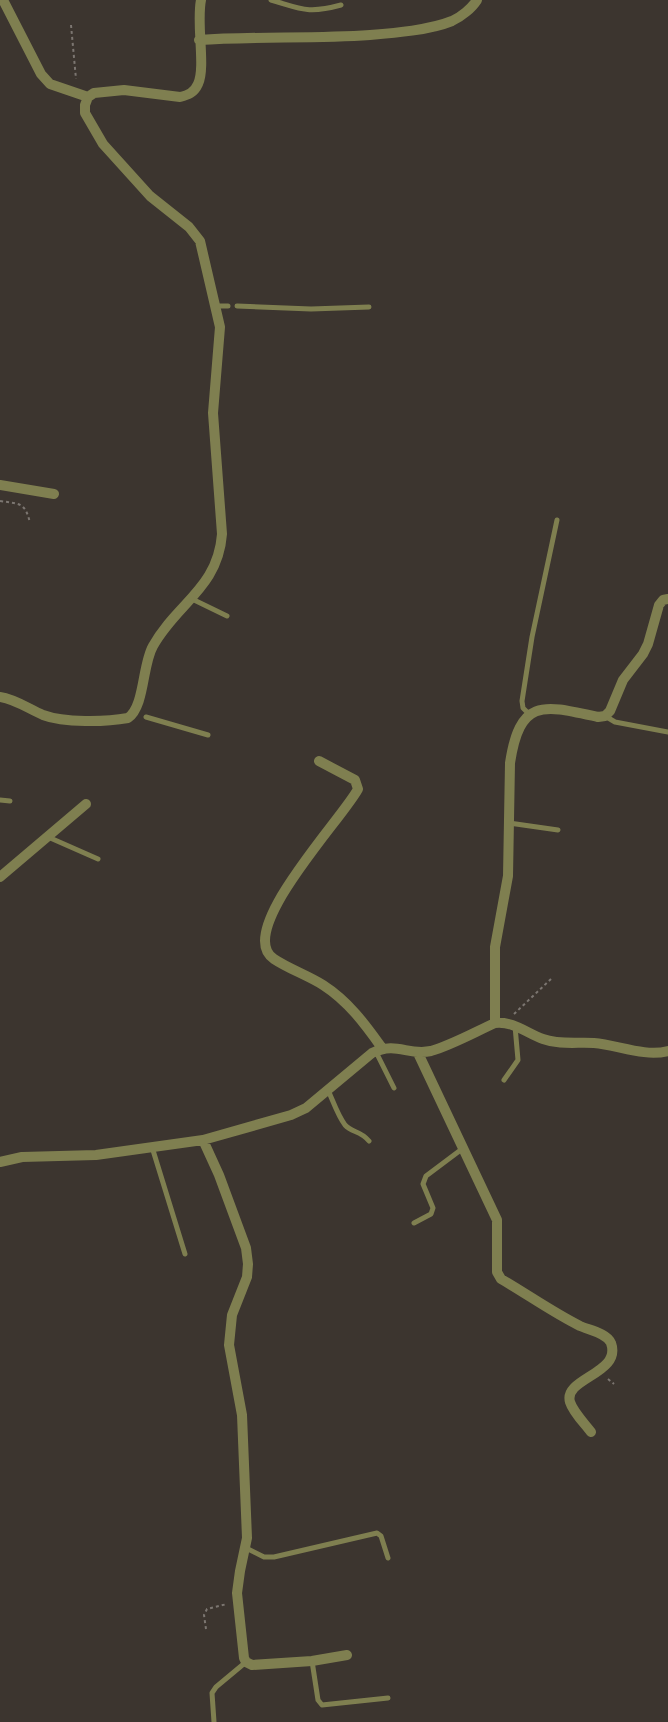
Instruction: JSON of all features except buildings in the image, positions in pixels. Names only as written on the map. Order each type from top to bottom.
[{"type":"street","points":[[3,0],[41,74],[50,84],[82,96],[117,90],[180,97],[195,91],[199,83],[201,0]]},
{"type":"street","points":[[199,40],[332,38],[396,34],[453,21],[477,0]]},
{"type":"street","points":[[0,697],[10,699],[44,715],[64,720],[120,720],[139,715],[137,707],[146,665],[153,647],[161,633],[216,566],[221,551],[222,534],[213,413],[220,327],[200,241],[195,233],[150,196],[103,144],[85,113],[82,96]]},
{"type":"street","points":[[0,485],[54,494]]},
{"type":"street","points":[[505,1023],[495,947],[508,876],[512,750],[520,726],[529,714],[542,708],[554,707],[598,717],[605,716],[610,711],[623,680],[648,644],[659,605],[663,600],[668,599]]},
{"type":"street","points":[[319,761],[355,780],[358,789],[353,799],[282,894],[264,934],[265,947],[272,957],[323,985],[346,1004],[361,1019],[379,1050]]},
{"type":"street","points":[[0,877],[86,804]]},
{"type":"street","points":[[0,1162],[22,1157],[96,1155],[203,1140],[291,1116],[306,1108],[379,1050],[394,1047],[418,1053],[432,1050],[505,1023],[556,1042],[593,1043],[649,1053],[668,1051]]},
{"type":"street","points":[[418,1053],[497,1220],[497,1272],[501,1279],[561,1316],[605,1336],[611,1342],[612,1351],[609,1361],[572,1389],[570,1395],[570,1403],[591,1432]]},
{"type":"street","points":[[203,1140],[219,1175],[246,1248],[248,1264],[247,1277],[232,1315],[229,1345],[242,1415],[246,1548],[240,1571],[238,1601],[246,1662],[252,1665],[312,1661],[347,1655]]},
{"type":"lane","points":[[271,0],[308,11],[341,5]]},
{"type":"lane","points":[[215,306],[228,306]]},
{"type":"lane","points":[[237,306],[311,309],[369,308]]},
{"type":"lane","points":[[529,714],[523,708],[522,701],[532,637],[557,520]]},
{"type":"lane","points":[[192,598],[227,616]]},
{"type":"lane","points":[[139,715],[208,735]]},
{"type":"lane","points":[[605,716],[615,722],[668,732]]},
{"type":"lane","points":[[0,800],[10,801]]},
{"type":"lane","points":[[509,823],[558,830]]},
{"type":"lane","points":[[48,837],[98,859]]},
{"type":"lane","points":[[504,1080],[518,1059],[505,1023]]},
{"type":"lane","points":[[379,1050],[394,1088]]},
{"type":"lane","points":[[328,1090],[344,1124],[351,1130],[363,1133],[369,1141]]},
{"type":"lane","points":[[152,1147],[185,1254]]},
{"type":"lane","points":[[414,1223],[431,1214],[433,1208],[423,1184],[426,1176],[462,1149]]},
{"type":"lane","points":[[246,1548],[264,1557],[274,1557],[377,1533],[381,1536],[388,1558]]},
{"type":"lane","points":[[312,1661],[318,1700],[322,1705],[388,1698]]},
{"type":"lane","points":[[214,1722],[212,1693],[246,1662]]},
{"type":"path","points":[[70,25],[82,96]]},
{"type":"path","points":[[0,501],[21,504],[27,509],[30,523]]},
{"type":"path","points":[[505,1023],[551,979]]},
{"type":"path","points":[[206,1629],[204,1615],[207,1609],[238,1601]]}]
